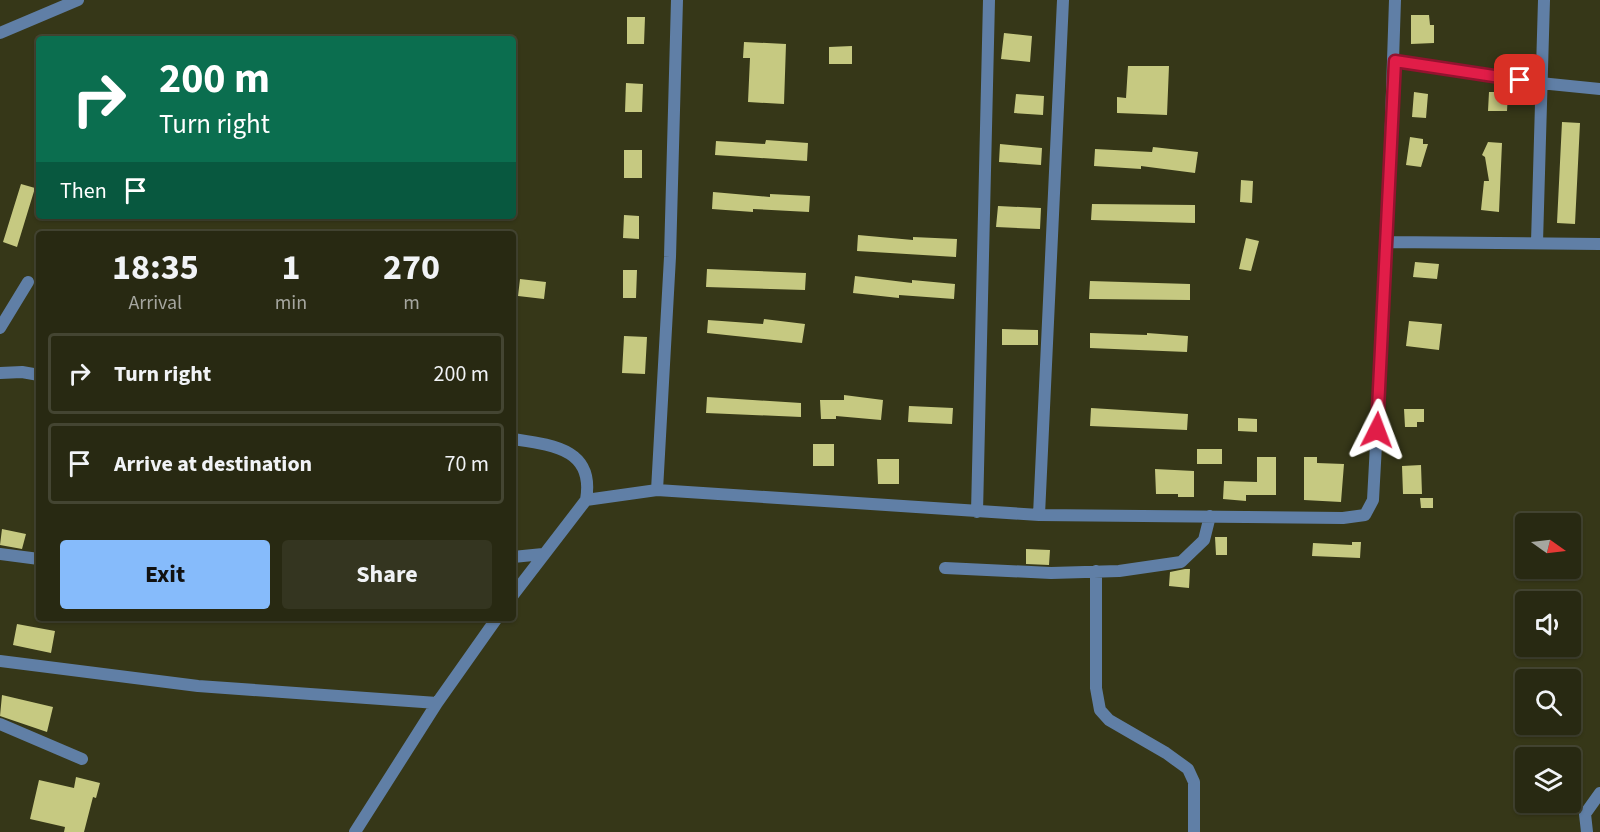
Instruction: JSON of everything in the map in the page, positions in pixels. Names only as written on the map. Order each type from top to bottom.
[{"type":"street","points":[[0,33],[78,0]]},
{"type":"street","points":[[657,490],[670,257],[677,0]]},
{"type":"street","points":[[977,512],[989,0]]},
{"type":"street","points":[[1039,515],[1063,0]]},
{"type":"street","points":[[586,500],[657,490],[1039,515],[1343,518],[1365,515],[1373,500],[1388,242],[1395,0]]},
{"type":"street","points":[[1537,242],[1544,0]]},
{"type":"street","points":[[1395,61],[1540,83],[1600,89]]},
{"type":"street","points":[[1388,242],[1600,244]]},
{"type":"street","points":[[0,328],[28,282]]},
{"type":"street","points":[[0,373],[22,372],[36,374]]},
{"type":"street","points":[[516,440],[569,452],[583,464],[588,485],[586,500],[516,591]]},
{"type":"street","points":[[945,568],[1051,573],[1096,571],[1180,562],[1204,540],[1210,516]]},
{"type":"street","points":[[0,554],[36,559]]},
{"type":"street","points":[[516,557],[543,554]]},
{"type":"street","points":[[1096,571],[1096,688],[1100,710],[1109,720],[1166,753],[1188,769],[1194,782],[1194,832]]},
{"type":"street","points":[[354,832],[437,703],[495,621]]},
{"type":"street","points":[[0,661],[198,686],[437,703]]},
{"type":"street","points":[[0,724],[82,759]]},
{"type":"street","points":[[1587,832],[1585,814],[1600,793]]},
{"type":"building","points":[[1411,15],[1429,15],[1430,25],[1434,25],[1434,43],[1411,44]]},
{"type":"building","points":[[627,17],[645,17],[644,44],[627,44]]},
{"type":"building","points":[[1004,33],[1032,36],[1030,62],[1001,59]]},
{"type":"building","points":[[744,42],[786,44],[784,104],[748,102],[750,58],[743,58]]},
{"type":"building","points":[[852,46],[852,64],[829,64],[829,47]]},
{"type":"building","points":[[1128,66],[1169,66],[1167,115],[1117,113],[1117,97],[1126,98]]},
{"type":"building","points":[[626,83],[643,84],[642,112],[625,112]]},
{"type":"building","points":[[1414,92],[1428,94],[1426,118],[1412,117]]},
{"type":"building","points":[[1489,92],[1508,92],[1507,111],[1488,111]]},
{"type":"building","points":[[1016,94],[1044,96],[1043,115],[1014,113]]},
{"type":"building","points":[[1562,122],[1580,123],[1575,224],[1557,223]]},
{"type":"building","points":[[1410,137],[1423,139],[1423,144],[1428,144],[1421,167],[1406,165]]},
{"type":"building","points":[[766,140],[808,143],[807,161],[715,155],[716,141],[765,144]]},
{"type":"building","points":[[1488,142],[1502,143],[1499,212],[1481,210],[1484,181],[1489,181],[1485,157],[1482,155]]},
{"type":"building","points":[[1000,144],[1042,148],[1041,165],[999,162]]},
{"type":"building","points":[[1153,147],[1198,152],[1195,173],[1141,166],[1141,169],[1094,166],[1095,149],[1152,152]]},
{"type":"building","points":[[624,150],[642,150],[642,178],[624,178]]},
{"type":"building","points":[[1241,180],[1253,181],[1252,203],[1240,202]]},
{"type":"building","points":[[21,184],[35,188],[17,247],[3,242]]},
{"type":"building","points":[[713,192],[770,197],[770,194],[810,196],[809,212],[712,209]]},
{"type":"building","points":[[1092,204],[1195,205],[1195,223],[1091,220]]},
{"type":"building","points":[[998,206],[1041,208],[1040,229],[996,227]]},
{"type":"building","points":[[624,215],[639,216],[639,239],[623,238]]},
{"type":"building","points":[[858,235],[913,240],[913,237],[957,239],[956,257],[857,251]]},
{"type":"building","points":[[1246,238],[1259,241],[1251,271],[1239,269]]},
{"type":"building","points":[[1415,262],[1439,264],[1437,279],[1413,277]]},
{"type":"building","points":[[707,269],[806,273],[805,290],[706,287]]},
{"type":"building","points":[[623,270],[637,270],[636,298],[623,298]]},
{"type":"building","points":[[855,276],[912,283],[912,280],[955,284],[954,299],[899,295],[899,298],[853,293]]},
{"type":"building","points":[[520,279],[546,282],[544,299],[518,296]]},
{"type":"building","points":[[1090,281],[1190,284],[1190,300],[1089,299]]},
{"type":"building","points":[[764,319],[805,324],[802,343],[707,333],[708,320],[763,324]]},
{"type":"building","points":[[1409,321],[1442,324],[1439,350],[1406,346]]},
{"type":"building","points":[[1002,329],[1038,330],[1038,345],[1002,345]]},
{"type":"building","points":[[1090,333],[1188,336],[1187,352],[1090,348]]},
{"type":"building","points":[[624,336],[647,337],[645,374],[622,373]]},
{"type":"building","points":[[844,395],[883,400],[881,420],[836,416],[836,419],[821,419],[820,400],[844,400]]},
{"type":"building","points":[[707,397],[801,403],[801,417],[706,413]]},
{"type":"building","points":[[909,406],[953,408],[952,424],[908,422]]},
{"type":"building","points":[[1091,408],[1188,414],[1187,430],[1090,426]]},
{"type":"building","points":[[1404,409],[1424,409],[1424,422],[1417,422],[1417,427],[1405,427]]},
{"type":"building","points":[[1238,418],[1257,419],[1257,432],[1238,431]]},
{"type":"building","points":[[813,444],[834,444],[834,466],[813,466]]},
{"type":"building","points":[[1197,449],[1222,449],[1222,464],[1197,464]]},
{"type":"building","points":[[1257,457],[1276,457],[1276,495],[1246,495],[1246,501],[1223,499],[1224,481],[1257,482]]},
{"type":"building","points":[[1304,457],[1317,457],[1317,463],[1344,464],[1341,502],[1304,500]]},
{"type":"building","points":[[877,459],[899,459],[899,484],[878,484]]},
{"type":"building","points":[[1421,465],[1422,494],[1403,494],[1402,466]]},
{"type":"building","points":[[1155,469],[1194,471],[1194,497],[1156,494]]},
{"type":"building","points":[[1420,498],[1433,498],[1433,508],[1421,508]]},
{"type":"building","points":[[2,529],[26,534],[22,549],[0,545]]},
{"type":"building","points":[[1215,537],[1227,537],[1227,555],[1216,555]]},
{"type":"building","points":[[1352,542],[1361,542],[1360,558],[1312,556],[1313,543],[1352,545]]},
{"type":"building","points":[[1026,549],[1050,550],[1049,565],[1026,564]]},
{"type":"building","points":[[1190,569],[1189,588],[1169,586],[1170,572]]},
{"type":"building","points":[[17,624],[55,631],[51,653],[13,645]]},
{"type":"building","points":[[2,695],[53,707],[47,732],[0,716]]},
{"type":"building","points":[[76,777],[100,783],[96,798],[93,797],[84,832],[64,832],[65,827],[30,819],[39,780],[74,788]]},
{"type":"route","points":[[1377,430],[1388,242],[1395,61],[1520,80]]}]
